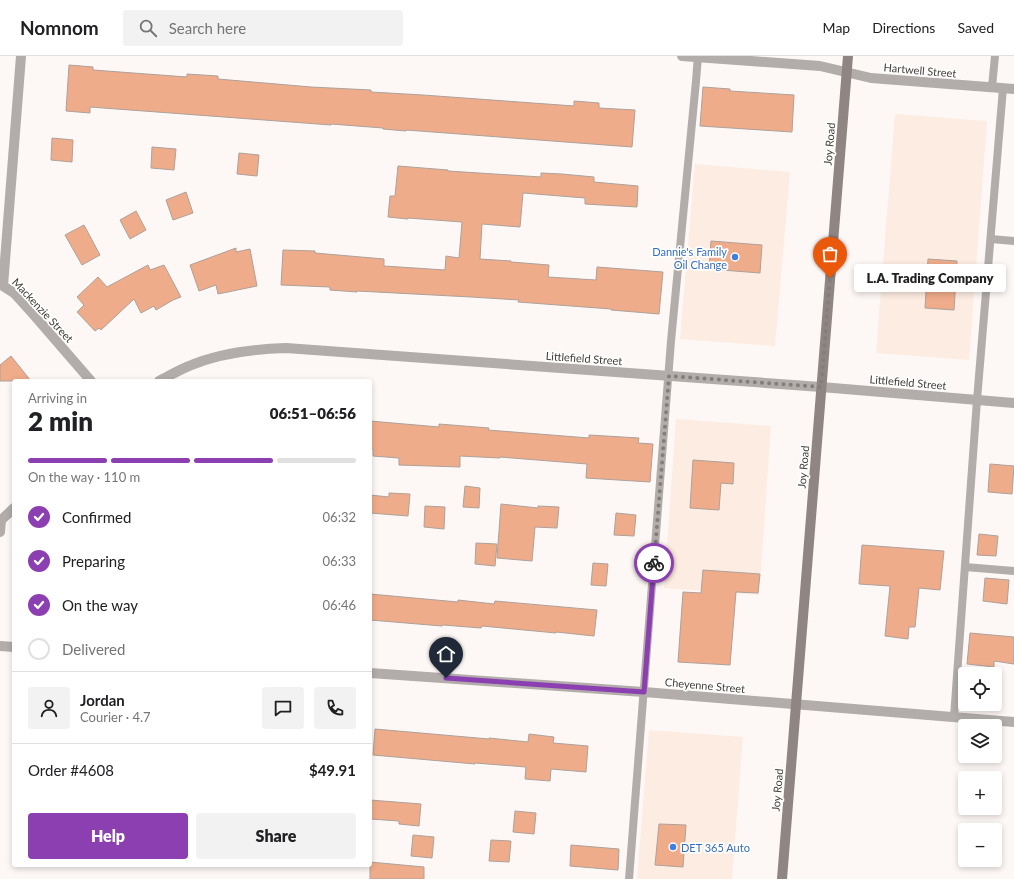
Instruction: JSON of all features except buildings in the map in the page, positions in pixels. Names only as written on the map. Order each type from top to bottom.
[{"type":"street","name":"Mackenzie Street","points":[[21,56],[1,285],[14,293],[89,379]]},
{"type":"street","name":"Hartwell Street","points":[[682,56],[820,66],[871,78],[1014,89]]},
{"type":"street","name":"Joy Road","points":[[782,879],[848,56]]},
{"type":"street","name":"Littlefield Street","points":[[163,379],[189,366],[227,354],[266,348],[286,348],[821,387],[1014,403]]},
{"type":"street","points":[[0,532],[0,521],[12,510]]},
{"type":"street","points":[[0,646],[12,647]]},
{"type":"street","name":"Cheyenne Street","points":[[372,673],[644,692],[1014,722]]},
{"type":"lane","points":[[992,88],[995,56]]},
{"type":"lane","points":[[629,879],[672,334],[698,57]]},
{"type":"lane","points":[[954,717],[977,400],[1003,88]]},
{"type":"lane","points":[[990,239],[1014,241]]},
{"type":"lane","points":[[965,567],[1014,571]]},
{"type":"shaded area","points":[[895,114],[987,121],[969,360],[876,353]]},
{"type":"shaded area","points":[[695,164],[790,172],[775,346],[680,339]]},
{"type":"shaded area","points":[[676,419],[771,426],[759,595],[664,588]]},
{"type":"shaded area","points":[[649,730],[743,737],[732,879],[637,879]]},
{"type":"way so far","points":[[654,563],[669,376],[821,387],[830,278]]},
{"type":"place","name":"Dannie's Family Oil Change","points":[[735,257]]},
{"type":"place","name":"L.A. Trading Company","points":[[830,278]]},
{"type":"place","name":"DET 365 Auto","points":[[673,847]]},
{"type":"route","points":[[446,678],[644,692],[654,563]]}]
